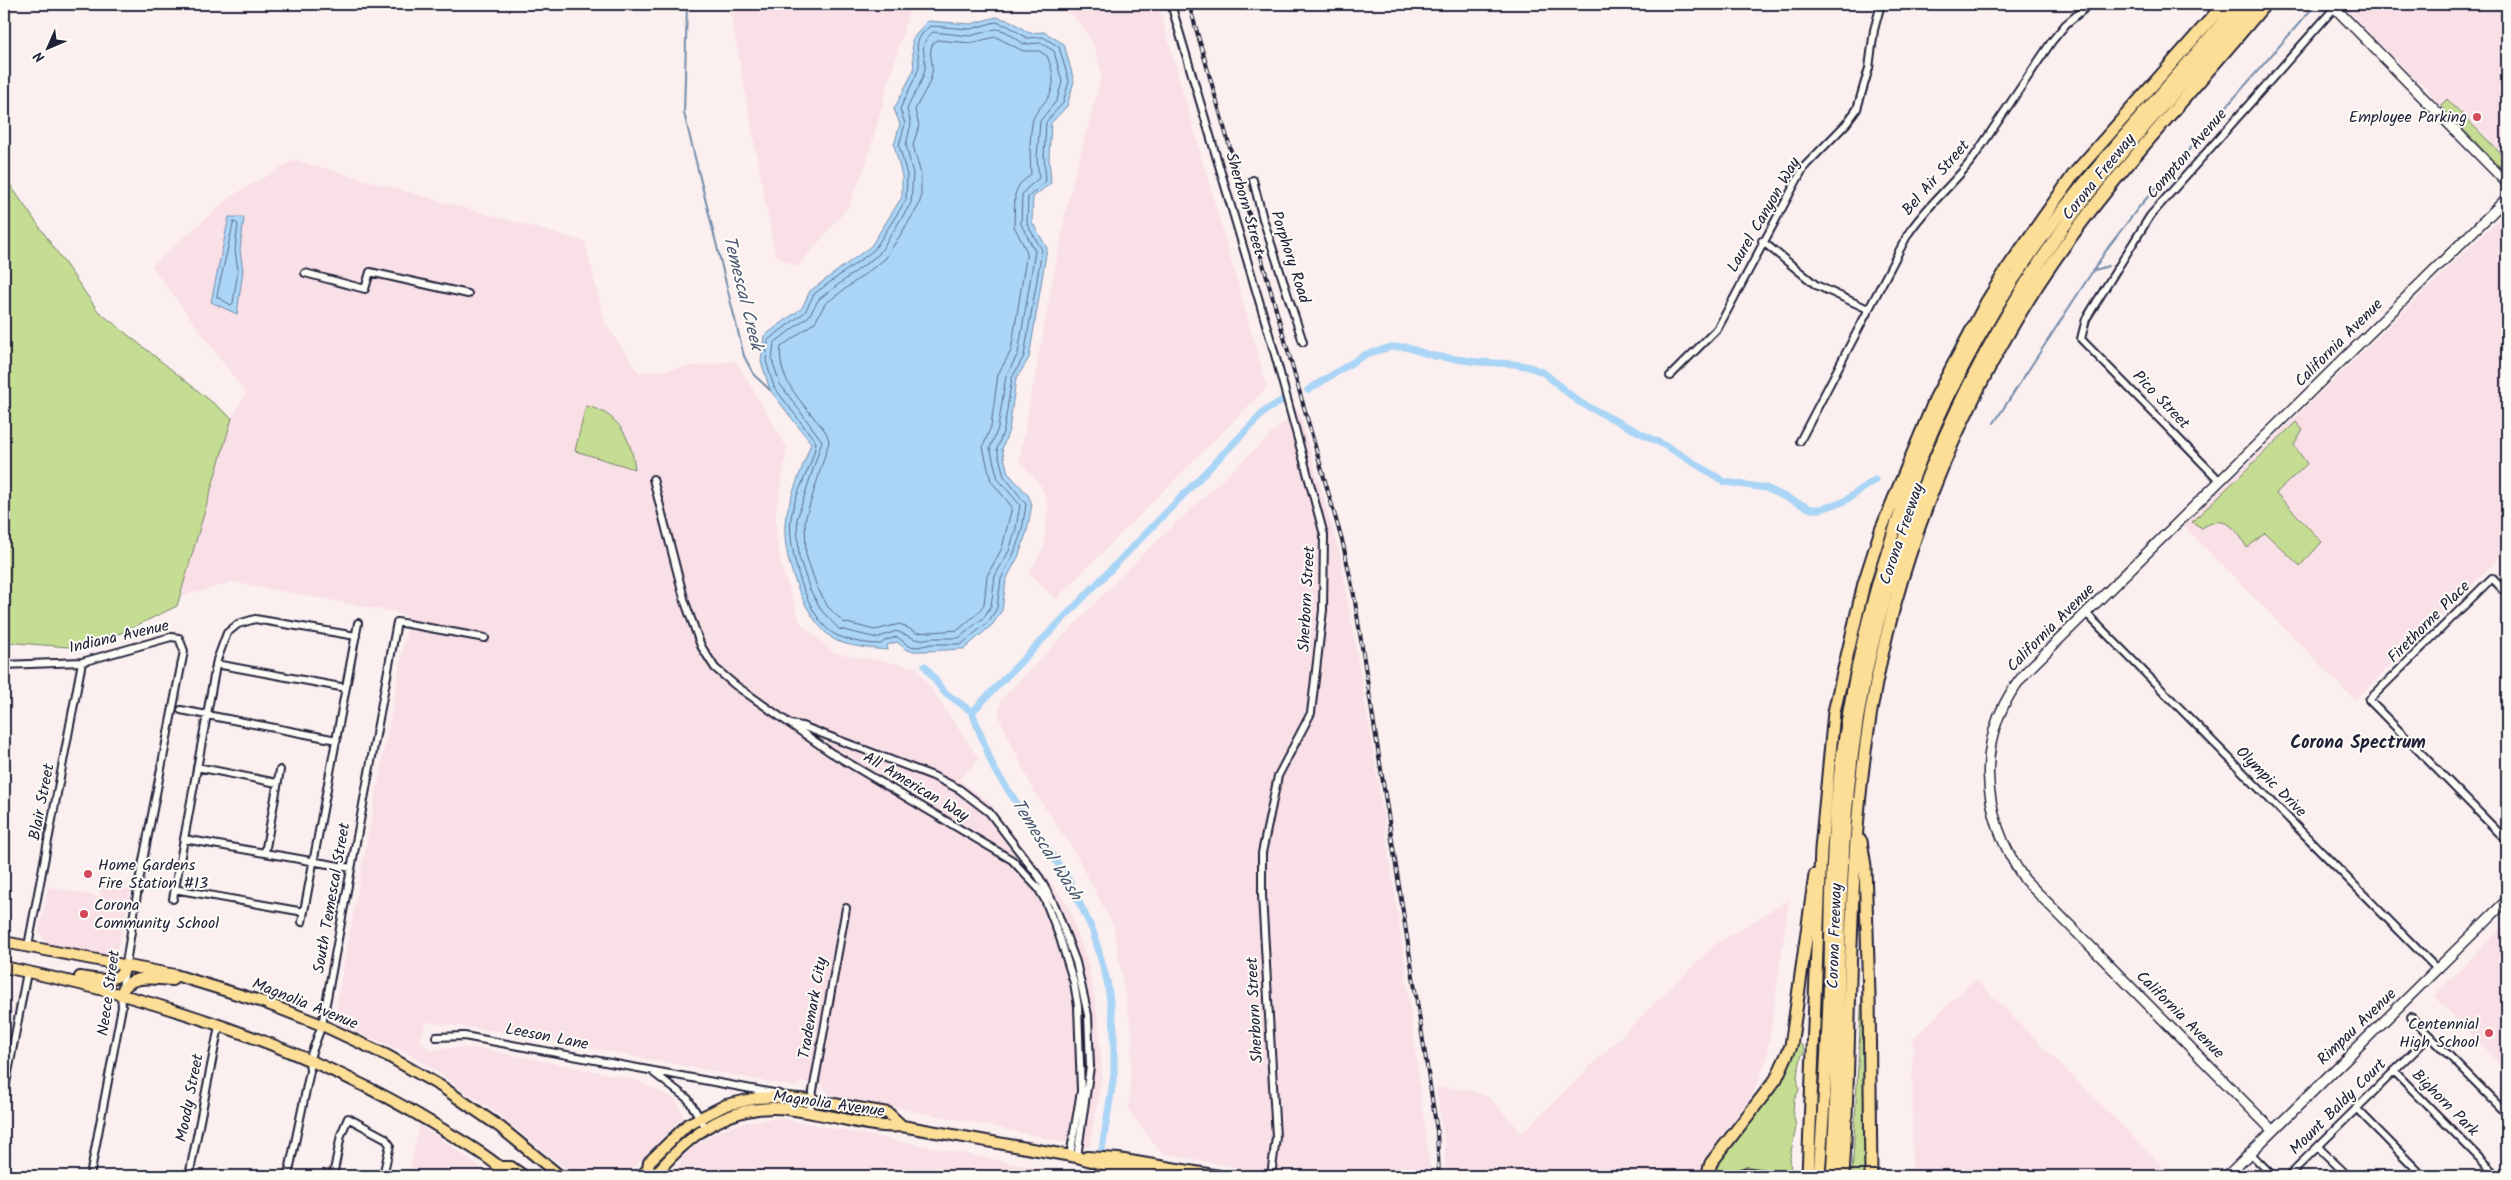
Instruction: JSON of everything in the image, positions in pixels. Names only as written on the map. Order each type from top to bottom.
[{"type":"highway","name":"Corona Freeway","points":[[1808,1176],[1821,849],[1834,712],[1864,583],[1881,530],[1936,397],[1986,303],[2074,174],[2224,4]]},
{"type":"highway","points":[[1961,372],[2010,284],[2055,219],[2117,141],[2238,4]]},
{"type":"highway","points":[[1832,1176],[1840,913],[1848,793],[1858,718],[1883,610],[1904,544],[1936,459],[1994,337],[2045,255],[2083,201],[2252,4]]},
{"type":"highway","name":"Corona Freeway","points":[[1842,1176],[1850,924],[1858,817],[1871,711],[1886,641],[1914,544],[1947,455],[1971,402],[2027,303],[2059,254],[2098,201],[2265,4]]},
{"type":"highway","points":[[2167,121],[2202,63]]},
{"type":"highway","points":[[1819,1176],[1833,846],[1850,701],[1880,570],[1908,491],[1961,372],[1986,303]]},
{"type":"highway","points":[[1883,610],[1914,544]]},
{"type":"highway","points":[[1858,817],[1864,866],[1871,1176]]},
{"type":"highway","points":[[1707,1176],[1711,1163],[1776,1079],[1791,1046],[1811,894],[1821,849]]},
{"type":"highway","points":[[1739,1176],[1746,1174],[1763,1176]]},
{"type":"main road","points":[[2334,5],[2507,183]]},
{"type":"main road","name":"California Avenue","points":[[2272,1130],[2025,880],[2009,858],[1997,827],[1988,783],[1988,765],[1994,729],[2000,713],[2023,676],[2507,198]]},
{"type":"main road","name":"Rimpau Avenue","points":[[2227,1176],[2507,900]]},
{"type":"main road","name":"Magnolia Avenue","points":[[4,942],[197,982],[263,1002],[322,1025],[388,1056],[436,1083],[492,1121],[560,1175]]},
{"type":"main road","points":[[4,967],[42,974],[106,979],[120,976],[126,967]]},
{"type":"main road","points":[[42,974],[121,994],[219,1026],[308,1060],[376,1091],[460,1140],[510,1176]]},
{"type":"main road","points":[[121,994],[127,983],[138,979],[197,982]]},
{"type":"main road","name":"Magnolia Avenue","points":[[641,1176],[648,1169],[649,1162],[688,1124],[712,1110],[742,1100],[775,1097],[810,1100],[888,1113],[902,1126]]},
{"type":"main road","name":"Magnolia Avenue","points":[[654,1176],[683,1144],[706,1128],[745,1112],[773,1108],[883,1128],[902,1126],[1118,1164],[1219,1176]]},
{"type":"main road","points":[[633,1176],[649,1162]]},
{"type":"main road","name":"Magnolia Avenue","points":[[1118,1164],[1158,1176]]},
{"type":"main road","points":[[498,1167],[511,1167],[524,1176]]},
{"type":"street","name":"Sherborn Street","points":[[1171,4],[1271,342],[1324,535],[1323,610],[1311,713],[1278,776],[1262,853],[1262,895],[1276,1137],[1271,1176]]},
{"type":"street","name":"Laurel Canyon Way","points":[[1670,376],[1718,328],[1762,241],[1804,167],[1846,124],[1857,108],[1869,68],[1874,30],[1881,4]]},
{"type":"street","name":"Bel Air Street","points":[[1800,441],[1868,309],[1917,220],[1974,156],[2052,41],[2066,24],[2090,4]]},
{"type":"street","name":"Compton Avenue","points":[[2081,339],[2086,319],[2150,216],[2334,5]]},
{"type":"street","name":"Porphory Road","points":[[1254,180],[1263,220],[1303,342]]},
{"type":"street","points":[[1762,241],[1816,285],[1868,309]]},
{"type":"street","points":[[306,273],[365,289],[370,272],[468,294]]},
{"type":"street","name":"Pico Street","points":[[2081,339],[2220,481]]},
{"type":"street","name":"All American Way","points":[[653,479],[685,602],[701,646],[715,668],[788,724],[830,752],[1012,860],[1038,888],[1045,900],[1060,938],[1074,983],[1078,1006],[1081,1091],[1079,1158]]},
{"type":"street","name":"Firethorne Place","points":[[2507,594],[2492,578],[2369,700],[2507,841]]},
{"type":"street","name":"Olympic Drive","points":[[2086,613],[2437,969]]},
{"type":"street","points":[[172,899],[216,664],[220,647],[227,633],[238,624],[255,619],[356,636]]},
{"type":"street","name":"South Temescal Street","points":[[288,1176],[310,1071],[308,1060],[322,1025],[397,622],[485,638]]},
{"type":"street","points":[[302,922],[358,623]]},
{"type":"street","name":"Indiana Avenue","points":[[4,665],[82,662],[171,637],[180,638]]},
{"type":"street","name":"Neece Street","points":[[90,1176],[122,1006],[121,994],[140,876],[184,651],[180,638]]},
{"type":"street","name":"Blair Street","points":[[28,946],[82,662]]},
{"type":"street","points":[[216,664],[346,688]]},
{"type":"street","points":[[181,710],[336,740]]},
{"type":"street","points":[[788,724],[802,726],[933,776],[959,789],[989,812],[1039,877],[1055,906],[1076,962],[1088,1015],[1090,1067],[1079,1158]]},
{"type":"street","points":[[197,767],[277,783]]},
{"type":"street","points":[[265,853],[280,770]]},
{"type":"street","points":[[184,839],[351,868]]},
{"type":"street","points":[[174,889],[304,912]]},
{"type":"street","name":"Trademark City","points":[[808,1113],[846,908]]},
{"type":"street","points":[[4,1094],[27,972]]},
{"type":"street","points":[[2411,1017],[2507,1114]]},
{"type":"street","name":"Moody Street","points":[[189,1176],[219,1026]]},
{"type":"street","name":"Leeson Lane","points":[[436,1037],[464,1036],[810,1100]]},
{"type":"street","name":"Mount Baldy Court","points":[[2288,1176],[2430,1036]]},
{"type":"street","name":"Bighorn Park","points":[[2394,1071],[2497,1176]]},
{"type":"street","name":"Leeson Lane","points":[[653,1072],[679,1090],[706,1128]]},
{"type":"street","points":[[2356,1108],[2423,1176]]},
{"type":"street","points":[[333,1176],[341,1136],[348,1118],[385,1138],[390,1145],[383,1176]]},
{"type":"street","points":[[2318,1146],[2348,1176]]},
{"type":"street","points":[[2250,1153],[2273,1176]]},
{"type":"shaded area","points":[[729,4],[942,4],[909,10],[867,160],[849,206],[797,267],[775,255]]},
{"type":"shaded area","points":[[1046,4],[1158,4],[1267,387],[1056,599],[1029,573],[1044,546],[1048,505],[1042,487],[1019,460],[1067,205],[1102,74],[1095,48],[1083,26],[1067,9]]},
{"type":"shaded area","points":[[2348,4],[2507,4],[2507,174],[2430,95],[2428,88],[2415,79],[2348,11]]},
{"type":"shaded area","points":[[295,160],[585,242],[605,323],[639,373],[736,361],[787,448],[775,518],[781,566],[801,624],[834,653],[916,667],[979,759],[958,780],[988,801],[1068,906],[1089,967],[1099,1024],[1102,1076],[1089,1148],[1069,1140],[1061,1142],[997,1127],[830,1095],[822,1085],[802,1082],[796,1087],[506,1032],[427,1022],[419,1039],[430,1051],[451,1048],[477,1048],[634,1079],[676,1099],[683,1116],[626,1176],[575,1176],[493,1110],[410,1054],[336,1024],[337,1002],[409,618],[394,612],[233,582],[179,597],[232,418],[246,394],[152,266],[230,197]]},
{"type":"shaded area","points":[[2507,211],[2507,550],[2355,700],[2184,526]]},
{"type":"shaded area","points":[[1298,409],[1340,555],[1374,756],[1401,937],[1431,1176],[1284,1176],[1161,1153],[1129,1110],[1132,1033],[1113,925],[1075,852],[1034,791],[999,717],[1001,700],[1139,558]]},
{"type":"shaded area","name":"Corona Community School","points":[[102,883],[131,890],[118,948],[107,956],[48,945],[39,932],[49,887],[99,897]]},
{"type":"shaded area","points":[[1789,900],[1767,1057],[1752,1096],[1720,1137],[1697,1176],[1446,1176],[1445,1144],[1436,1088],[1465,1089],[1488,1097],[1522,1133],[1716,944]]},
{"type":"shaded area","name":"Centennial High School","points":[[2507,922],[2507,1071],[2434,996]]},
{"type":"shaded area","points":[[1975,979],[2172,1176],[1912,1176],[1913,1039]]},
{"type":"shaded area","points":[[778,1118],[1043,1169],[1046,1176],[666,1176],[673,1172],[681,1163],[682,1158],[695,1146],[717,1132],[741,1123]]},
{"type":"shaded area","points":[[419,1126],[438,1137],[492,1176],[409,1176]]},
{"type":"green space","points":[[2447,99],[2507,160],[2507,174],[2443,109],[2442,105]]},
{"type":"green space","points":[[4,176],[98,311],[232,418],[177,606],[121,633],[69,647],[4,642]]},
{"type":"green space","points":[[586,406],[607,414],[621,428],[630,447],[635,469],[575,451]]},
{"type":"green space","points":[[2296,422],[2303,430],[2294,445],[2307,464],[2276,493],[2322,542],[2300,566],[2265,533],[2247,548],[2234,528],[2229,524],[2217,522],[2202,528],[2192,522]]},
{"type":"green space","points":[[1862,992],[1864,995],[1868,1176],[1852,1176]]},
{"type":"green space","points":[[1796,1042],[1803,1046],[1804,1054],[1802,1054],[1797,1076],[1799,1090],[1794,1100],[1793,1112],[1796,1127],[1790,1157],[1791,1176],[1771,1176],[1760,1172],[1730,1174],[1723,1170],[1717,1176],[1711,1176]]},
{"type":"water","points":[[996,17],[1011,21],[1029,33],[1044,32],[1064,44],[1074,81],[1067,106],[1051,123],[1049,158],[1051,183],[1033,197],[1032,222],[1047,248],[1029,358],[1016,379],[1009,430],[1002,449],[1008,473],[1028,495],[1032,504],[1027,531],[1019,555],[1006,580],[1002,610],[993,624],[964,649],[910,651],[897,642],[887,645],[888,650],[851,645],[837,641],[821,628],[803,599],[790,564],[786,547],[786,516],[794,488],[811,443],[770,390],[761,361],[764,336],[802,308],[810,291],[871,246],[902,197],[902,176],[894,145],[900,124],[894,109],[914,70],[912,40],[927,21],[971,24]]},
{"type":"water","points":[[229,217],[244,217],[240,250],[243,270],[237,314],[211,302]]},
{"type":"waterway","name":"Temescal Creek","points":[[687,4],[684,113],[744,356],[754,375],[770,390]]},
{"type":"waterway","points":[[1994,423],[2109,246],[2139,207],[2316,4]]},
{"type":"waterway","points":[[2092,271],[2108,266]]},
{"type":"waterway","points":[[1308,390],[1366,354],[1391,347],[1405,347],[1434,356],[1478,362],[1514,364],[1530,367],[1544,373],[1579,402],[1668,447],[1725,482],[1766,488],[1811,509],[1821,509],[1843,502],[1875,480]]},
{"type":"waterway","points":[[972,712],[1265,411],[1281,401]]},
{"type":"waterway","name":"Temescal Wash","points":[[925,666],[943,691],[972,712],[994,769],[1068,879],[1093,931],[1107,981],[1114,1027],[1114,1075],[1102,1149]]},
{"type":"waterway","name":"Temescal Wash","points":[[1096,1176],[1097,1171]]},
{"type":"railway","points":[[1189,4],[1343,544],[1354,595],[1437,1131],[1439,1176]]},
{"type":"place","name":"Employee Parking","points":[[2477,117]]},
{"type":"place","name":"Home Gardens Fire Station #13","points":[[88,874]]},
{"type":"place","name":"Corona Community School","points":[[84,914]]},
{"type":"place","name":"Centennial High School","points":[[2489,1033]]},
{"type":"district","name":"Corona Spectrum","points":[[2358,743]]}]
